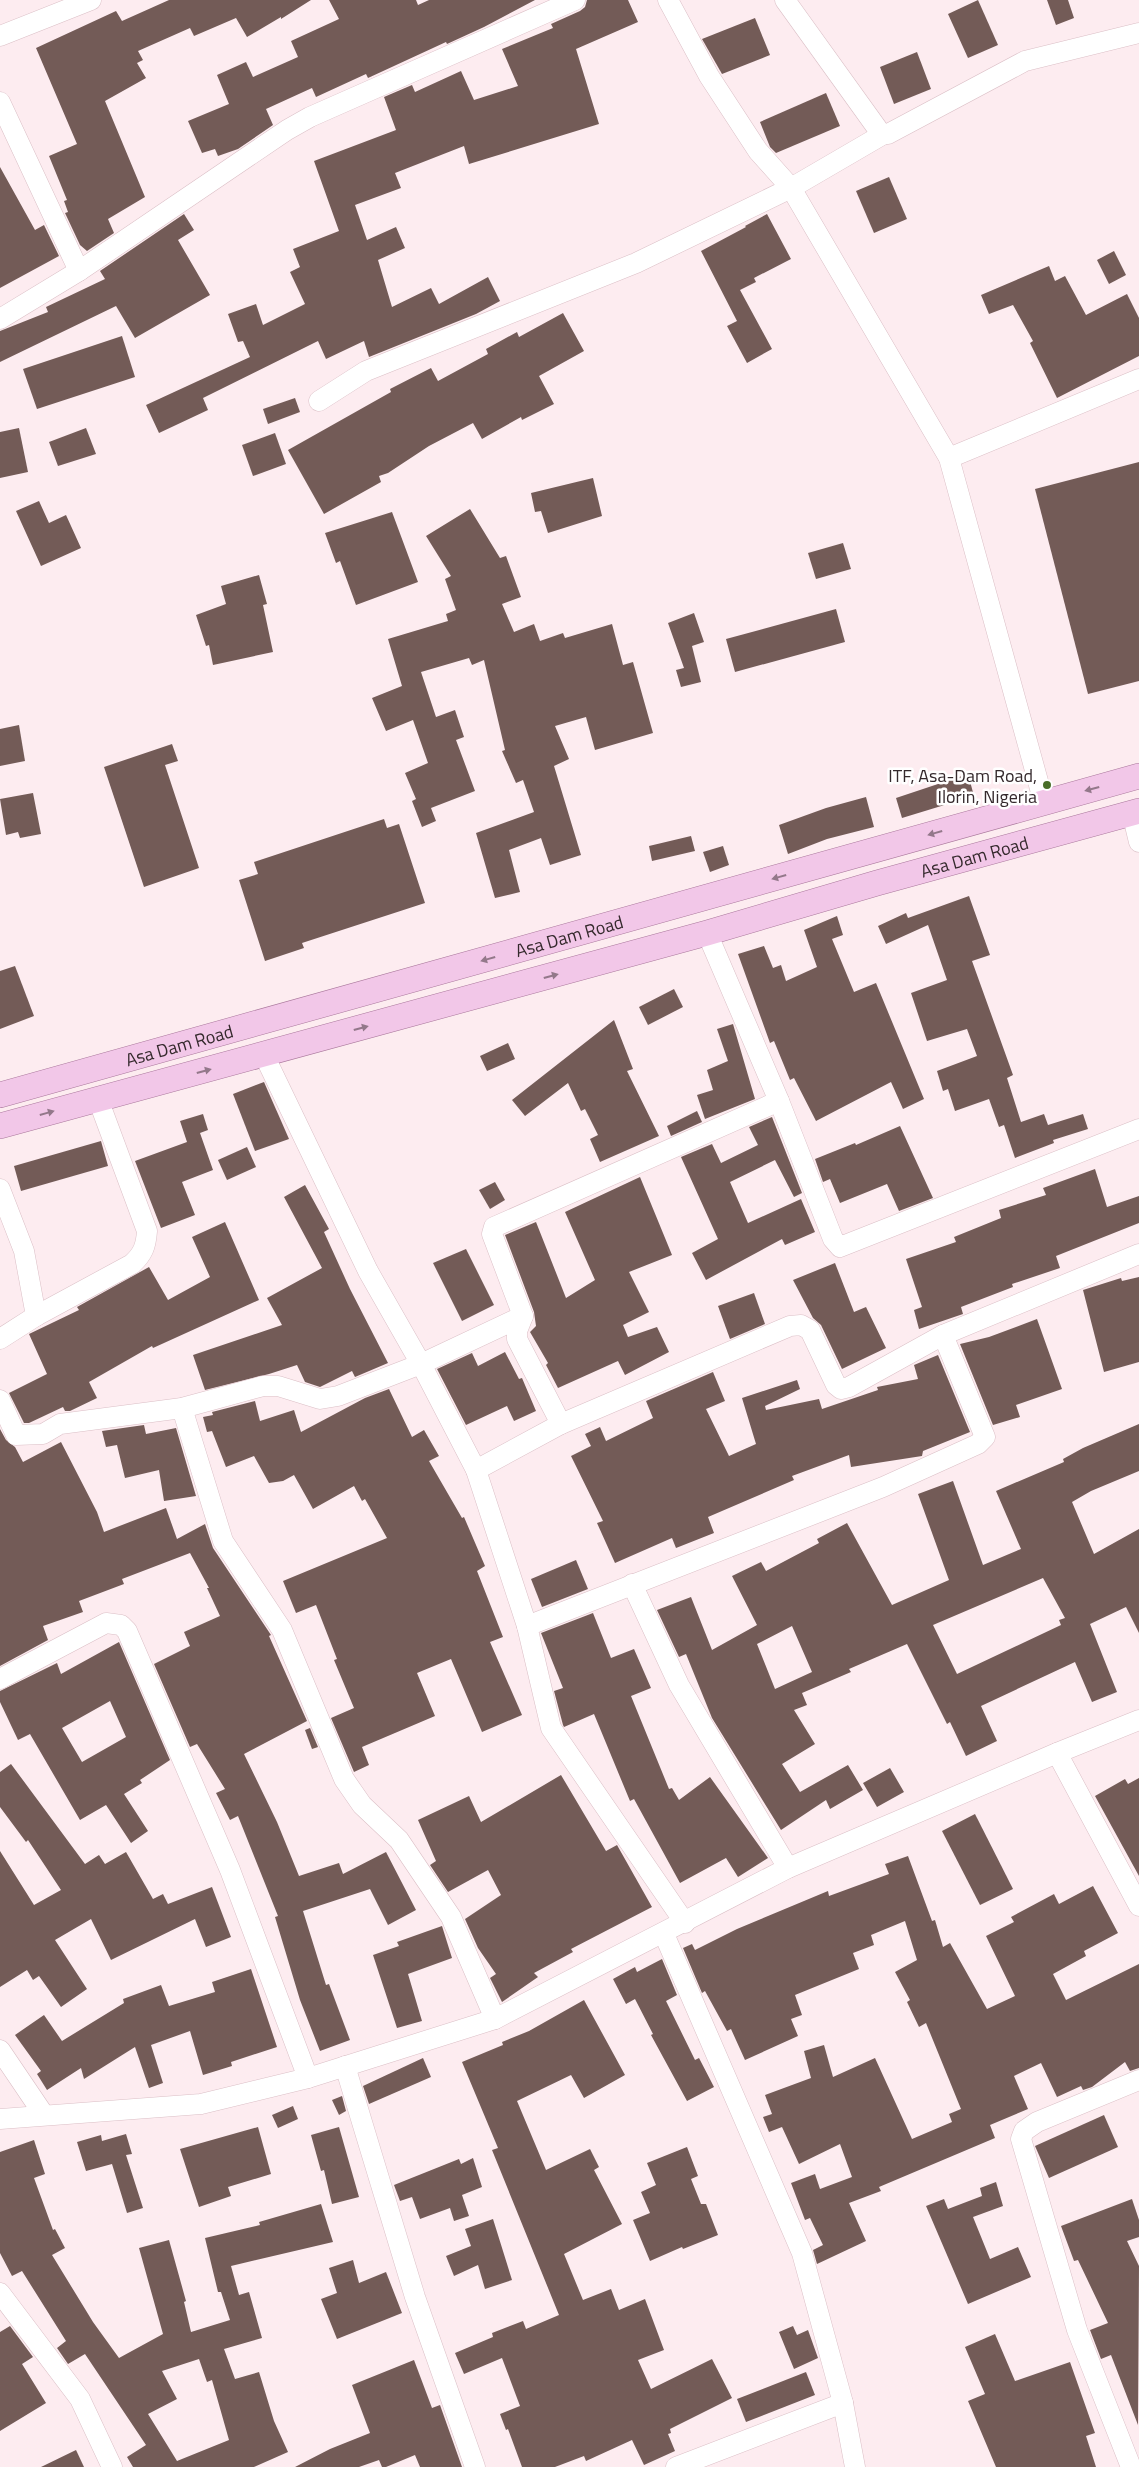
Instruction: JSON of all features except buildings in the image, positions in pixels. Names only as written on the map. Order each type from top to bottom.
[{"type":"main road","name":"Asa Dam Road","points":[[0,1095],[1139,776]]},
{"type":"main road","name":"Asa Dam Road","points":[[0,1126],[707,933],[877,882],[1136,812]]},
{"type":"main road","points":[[873,850],[877,882]]},
{"type":"street","points":[[0,36],[91,0]]},
{"type":"street","points":[[0,319],[79,270],[287,130],[310,117],[575,0]]},
{"type":"street","points":[[668,0],[709,76],[758,151],[791,188],[949,458],[1044,803]]},
{"type":"street","points":[[785,0],[882,134]]},
{"type":"street","points":[[319,401],[366,371],[636,263],[791,188],[882,134],[888,134],[1025,61],[1139,33]]},
{"type":"street","points":[[0,102],[7,135],[79,270]]},
{"type":"street","points":[[949,458],[1139,379]]},
{"type":"street","points":[[1136,812],[1139,842]]},
{"type":"street","points":[[707,933],[779,1101],[833,1238],[840,1248],[1139,1129]]},
{"type":"street","points":[[264,1055],[368,1271],[421,1364],[476,1470],[527,1626],[551,1728],[685,1923]]},
{"type":"street","points":[[0,1339],[36,1316],[132,1264],[140,1256],[146,1245],[147,1231],[98,1099]]},
{"type":"street","points":[[561,1424],[517,1338],[517,1331],[522,1316],[492,1234],[494,1226],[779,1101]]},
{"type":"street","points":[[0,1189],[24,1251],[36,1316]]},
{"type":"street","points":[[476,1470],[561,1424],[790,1326],[801,1324],[810,1330],[836,1385],[841,1389],[850,1387],[944,1335],[1139,1254]]},
{"type":"street","points":[[0,1400],[16,1435],[43,1434],[60,1424],[182,1408],[263,1386],[278,1386],[320,1400],[338,1396],[421,1364],[522,1316]]},
{"type":"street","points":[[527,1626],[883,1487],[978,1444],[985,1437],[944,1335]]},
{"type":"street","points":[[182,1408],[223,1541],[282,1630],[344,1779],[362,1805],[399,1840],[452,1918],[495,2019]]},
{"type":"street","points":[[632,1584],[679,1685],[788,1868]]},
{"type":"street","points":[[0,1678],[106,1623],[121,1625],[127,1631],[230,1870],[308,2078]]},
{"type":"street","points":[[0,2119],[201,2104],[308,2078],[495,2019],[664,1934],[788,1868],[1057,1752],[1139,1720]]},
{"type":"street","points":[[1057,1752],[1139,1906]]},
{"type":"street","points":[[664,1934],[802,2253],[844,2403],[855,2467]]},
{"type":"street","points":[[0,2050],[44,2115]]},
{"type":"street","points":[[345,2066],[415,2297],[475,2467]]},
{"type":"street","points":[[1131,2467],[1078,2330],[1021,2139],[1024,2131],[1037,2122],[1139,2080]]},
{"type":"street","points":[[0,2293],[80,2399],[112,2467]]},
{"type":"street","points":[[676,2467],[844,2403]]},
{"type":"place","name":"ITF, Asa-Dam Road, Ilorin, Nigeria","points":[[1047,785]]}]
